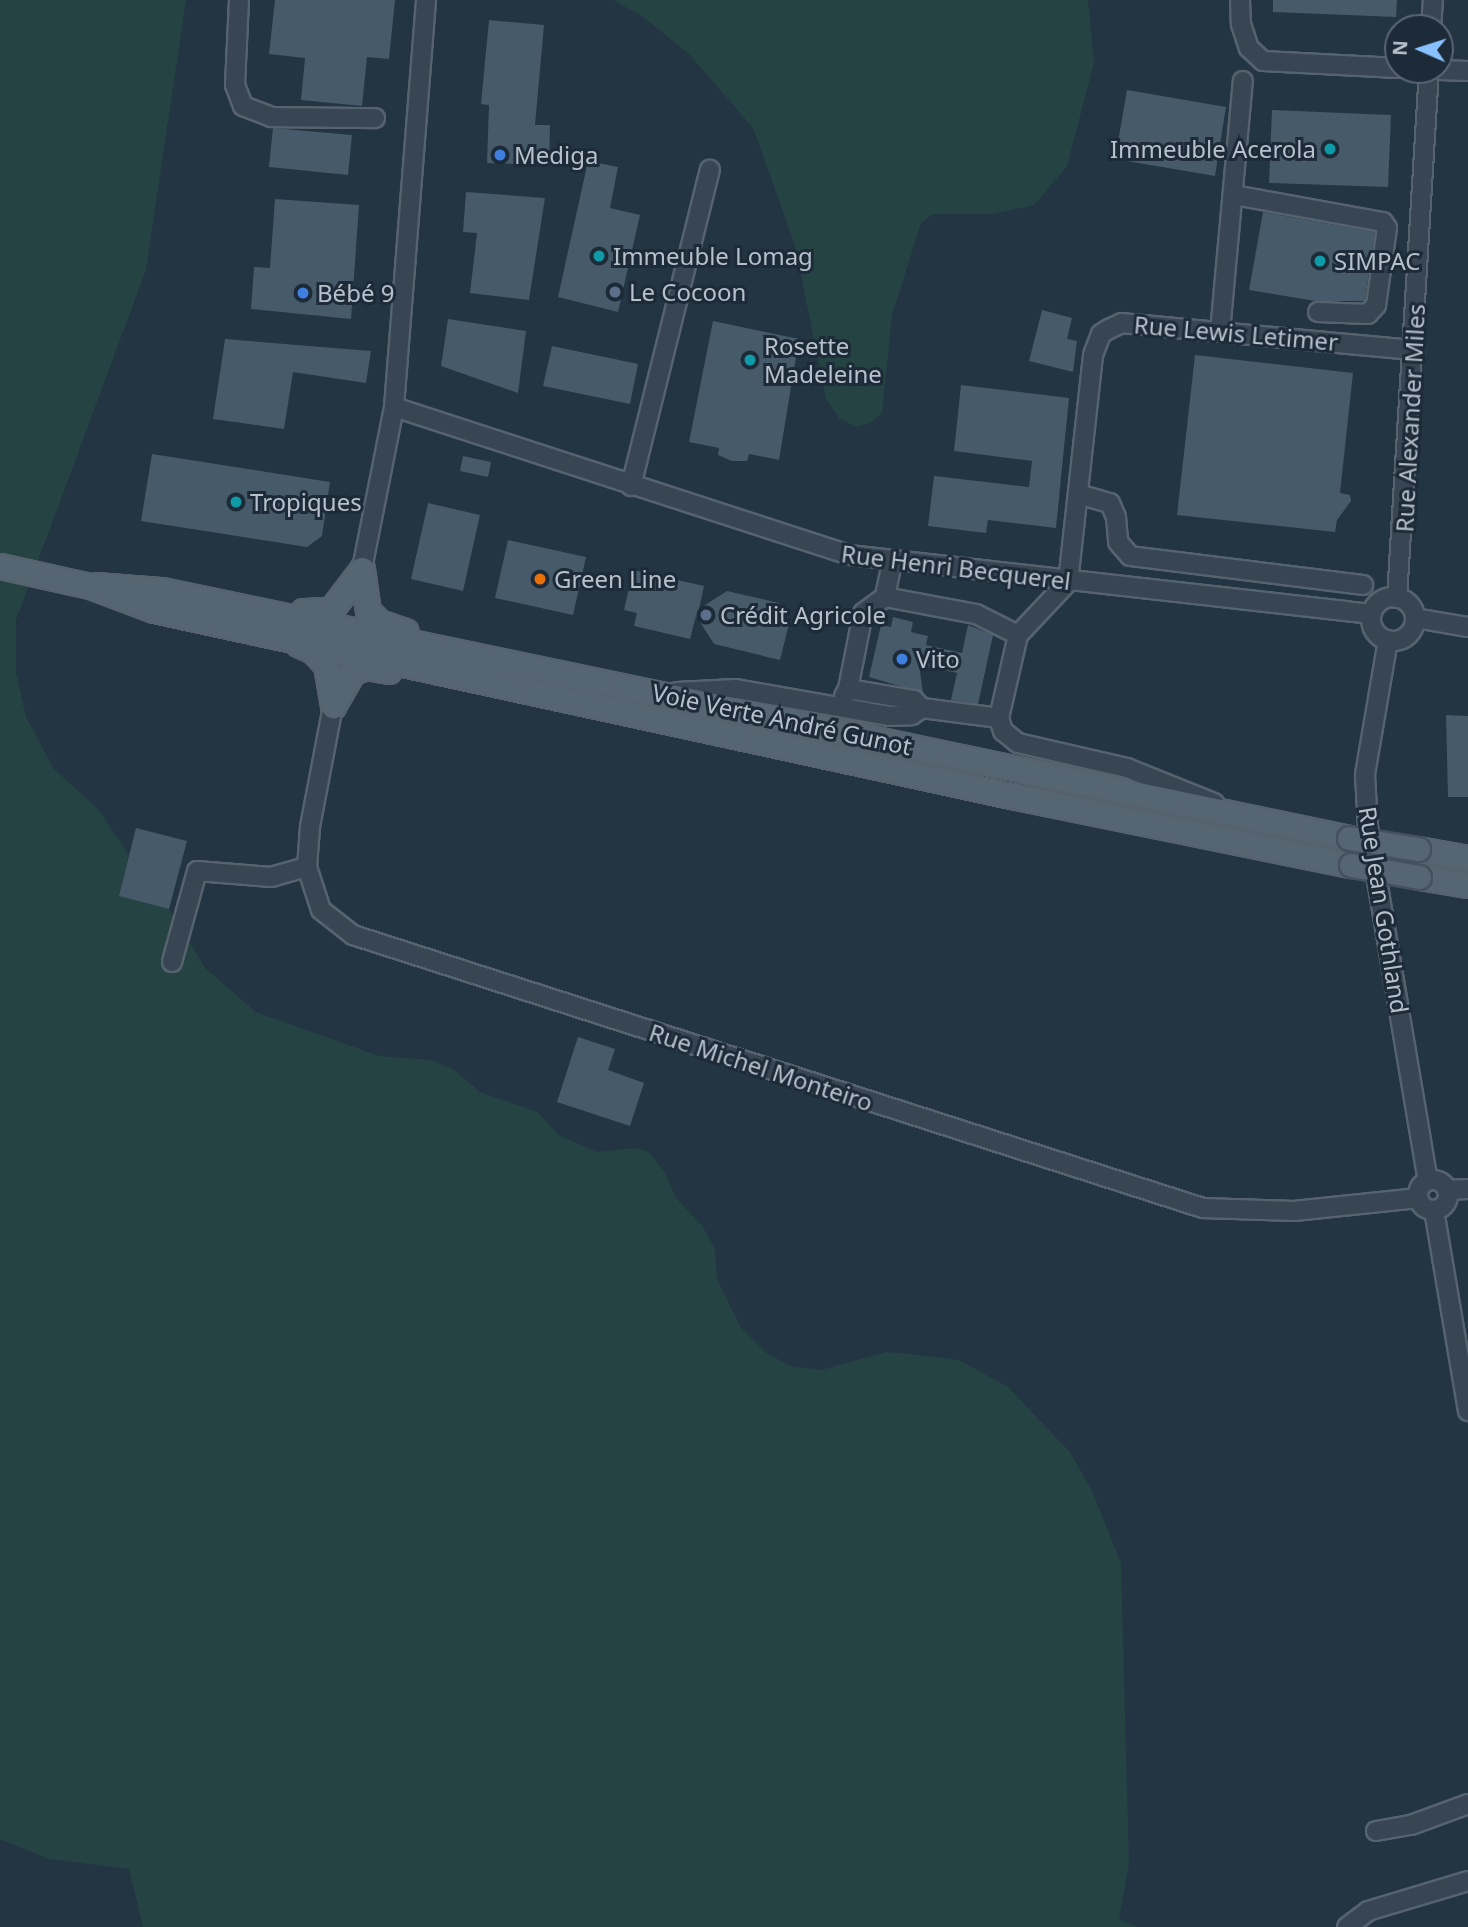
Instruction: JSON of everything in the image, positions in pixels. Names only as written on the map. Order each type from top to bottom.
[{"type":"main road","name":"Voie Verte André Gunot","points":[[0,566],[90,586],[153,610],[515,677],[650,694],[1349,838],[1468,858]]},
{"type":"main road","points":[[249,608],[318,613],[331,610],[362,569]]},
{"type":"main road","points":[[333,705],[346,678],[366,667],[491,691],[515,677],[493,651],[379,622],[365,603],[362,569]]},
{"type":"main road","name":"Voie Verte André Gunot","points":[[90,586],[162,590],[249,608],[515,677],[997,793],[1351,865],[1468,885]]},
{"type":"main road","points":[[257,630],[318,654],[329,673],[333,705]]},
{"type":"street","points":[[239,0],[235,85],[243,106],[271,117],[375,118]]},
{"type":"street","points":[[362,569],[394,407],[426,0]]},
{"type":"street","points":[[1240,0],[1241,24],[1249,48],[1263,61],[1384,67]]},
{"type":"street","points":[[1220,332],[1243,81]]},
{"type":"street","name":"Rue Alexander Miles","points":[[1397,598],[1415,350],[1428,84]]},
{"type":"street","points":[[631,486],[710,170]]},
{"type":"street","points":[[1234,195],[1383,222],[1387,228],[1376,305],[1368,314],[1318,312]]},
{"type":"street","name":"Rue Lewis Letimer","points":[[1068,582],[1093,355],[1101,334],[1122,323],[1415,350]]},
{"type":"street","name":"Rue Henri Becquerel","points":[[394,407],[823,549],[892,563],[1372,614]]},
{"type":"street","points":[[1078,494],[1110,503],[1116,517],[1118,542],[1129,556],[1363,585]]},
{"type":"street","points":[[836,704],[848,688],[863,613],[884,597],[892,563]]},
{"type":"street","points":[[1068,582],[1018,635],[999,718],[1003,731],[1018,743],[1127,768],[1247,817]]},
{"type":"street","points":[[884,597],[975,614],[1018,635]]},
{"type":"street","points":[[1397,598],[1410,605],[1415,618],[1407,636],[1388,640],[1373,628],[1372,614],[1379,603],[1397,598]]},
{"type":"street","points":[[1415,618],[1468,627]]},
{"type":"street","name":"Rue Jean Gothland","points":[[1388,640],[1365,775],[1368,827],[1428,1180]]},
{"type":"street","points":[[848,688],[914,700],[922,708],[999,718]]},
{"type":"street","points":[[650,694],[736,689],[836,704],[889,716],[912,715],[922,708]]},
{"type":"street","name":"Rue Michel Monteiro","points":[[333,705],[310,827],[307,867],[316,901],[327,918],[380,945],[1203,1208],[1271,1212],[1418,1198]]},
{"type":"street","points":[[172,962],[197,871],[271,877],[307,867]]},
{"type":"street","points":[[1447,1190],[1445,1203],[1434,1210],[1424,1207],[1418,1198],[1419,1189],[1428,1180],[1437,1180],[1447,1190],[1468,1189]]},
{"type":"street","points":[[1434,1210],[1468,1411]]},
{"type":"street","points":[[1376,1831],[1411,1825],[1468,1804]]},
{"type":"street","points":[[1347,1927],[1368,1911],[1468,1881]]},
{"type":"green space","points":[[0,0],[186,0],[146,270],[16,620],[16,672],[26,717],[54,769],[98,809],[129,855],[119,896],[169,909],[206,969],[256,1012],[379,1056],[431,1060],[453,1069],[480,1092],[537,1112],[559,1135],[596,1152],[635,1148],[649,1152],[664,1171],[676,1198],[703,1227],[715,1249],[717,1279],[741,1328],[765,1352],[790,1366],[821,1370],[887,1352],[910,1354],[959,1360],[1008,1387],[1070,1452],[1092,1491],[1121,1563],[1129,1864],[1119,1919],[1138,1927],[143,1927],[129,1869],[49,1859],[0,1839]]},
{"type":"green space","points":[[613,0],[1088,0],[1094,63],[1067,166],[1034,205],[992,214],[933,214],[921,223],[892,315],[882,413],[871,423],[856,427],[839,418],[826,399],[795,245],[753,128],[689,54],[642,16]]},
{"type":"building","points":[[275,0],[395,0],[389,59],[367,57],[362,106],[301,100],[305,58],[269,54]]},
{"type":"building","points":[[1273,0],[1397,0],[1396,14],[1384,14],[1384,17],[1273,12]]},
{"type":"building","points":[[489,20],[544,25],[535,125],[550,125],[549,165],[487,163],[489,105],[481,104]]},
{"type":"building","points":[[1127,90],[1226,107],[1215,176],[1115,159]]},
{"type":"building","name":"Immeuble Acerola","points":[[1272,110],[1391,115],[1388,187],[1269,183]]},
{"type":"building","points":[[273,128],[352,135],[348,175],[269,167]]},
{"type":"building","name":"Immeuble Lomag","points":[[588,161],[618,167],[610,208],[640,215],[618,312],[558,297]]},
{"type":"building","points":[[466,192],[545,198],[529,300],[470,293],[477,233],[463,232]]},
{"type":"building","points":[[275,199],[359,205],[351,319],[251,309],[254,267],[270,268]]},
{"type":"building","name":"SIMPAC","points":[[1263,212],[1375,232],[1365,301],[1315,301],[1249,290]]},
{"type":"building","points":[[1042,310],[1072,318],[1067,339],[1077,341],[1073,372],[1029,361]]},
{"type":"building","points":[[448,319],[526,331],[518,393],[441,366]]},
{"type":"building","points":[[713,321],[799,339],[779,460],[749,454],[747,461],[732,461],[718,455],[719,448],[689,442]]},
{"type":"building","name":"Tropiques","points":[[225,339],[371,351],[366,383],[293,372],[284,429],[213,419]]},
{"type":"building","points":[[552,346],[638,364],[630,404],[543,386]]},
{"type":"building","points":[[1195,355],[1353,373],[1340,493],[1350,495],[1351,501],[1337,520],[1335,532],[1177,515]]},
{"type":"building","points":[[961,385],[1069,398],[1056,528],[988,520],[986,533],[928,526],[934,476],[1029,487],[1032,461],[954,451]]},
{"type":"building","name":"Tropiques","points":[[152,454],[330,482],[322,536],[307,547],[141,521]]},
{"type":"building","points":[[463,456],[491,462],[488,477],[460,471]]},
{"type":"building","points":[[428,503],[480,515],[463,591],[411,579]]},
{"type":"building","points":[[508,540],[586,557],[573,615],[495,598]]},
{"type":"building","name":"Crédit Agricole","points":[[633,570],[704,586],[699,609],[727,591],[779,603],[776,617],[790,620],[780,660],[714,644],[696,616],[690,639],[634,626],[637,613],[624,610]]},
{"type":"building","points":[[893,617],[913,622],[911,632],[928,636],[926,645],[962,653],[968,625],[993,635],[978,704],[951,700],[957,673],[919,664],[923,693],[869,677],[881,625],[891,627]]},
{"type":"building","points":[[1446,715],[1468,716],[1468,797],[1448,797]]},
{"type":"building","points":[[136,828],[187,841],[169,909],[119,896]]},
{"type":"building","points":[[578,1037],[615,1049],[608,1070],[644,1083],[630,1126],[557,1102]]},
{"type":"place","name":"Immeuble Acerola","points":[[1330,149]]},
{"type":"place","name":"Mediga","points":[[500,155]]},
{"type":"place","name":"Immeuble Lomag","points":[[599,256]]},
{"type":"place","name":"SIMPAC","points":[[1320,261]]},
{"type":"place","name":"Le Cocoon","points":[[615,292]]},
{"type":"place","name":"Bébé 9","points":[[303,293]]},
{"type":"place","name":"Rosette Madeleine","points":[[750,360]]},
{"type":"place","name":"Tropiques","points":[[236,502]]},
{"type":"place","name":"Green Line","points":[[540,579]]},
{"type":"place","name":"Crédit Agricole","points":[[706,615]]},
{"type":"place","name":"Vito","points":[[902,659]]}]
